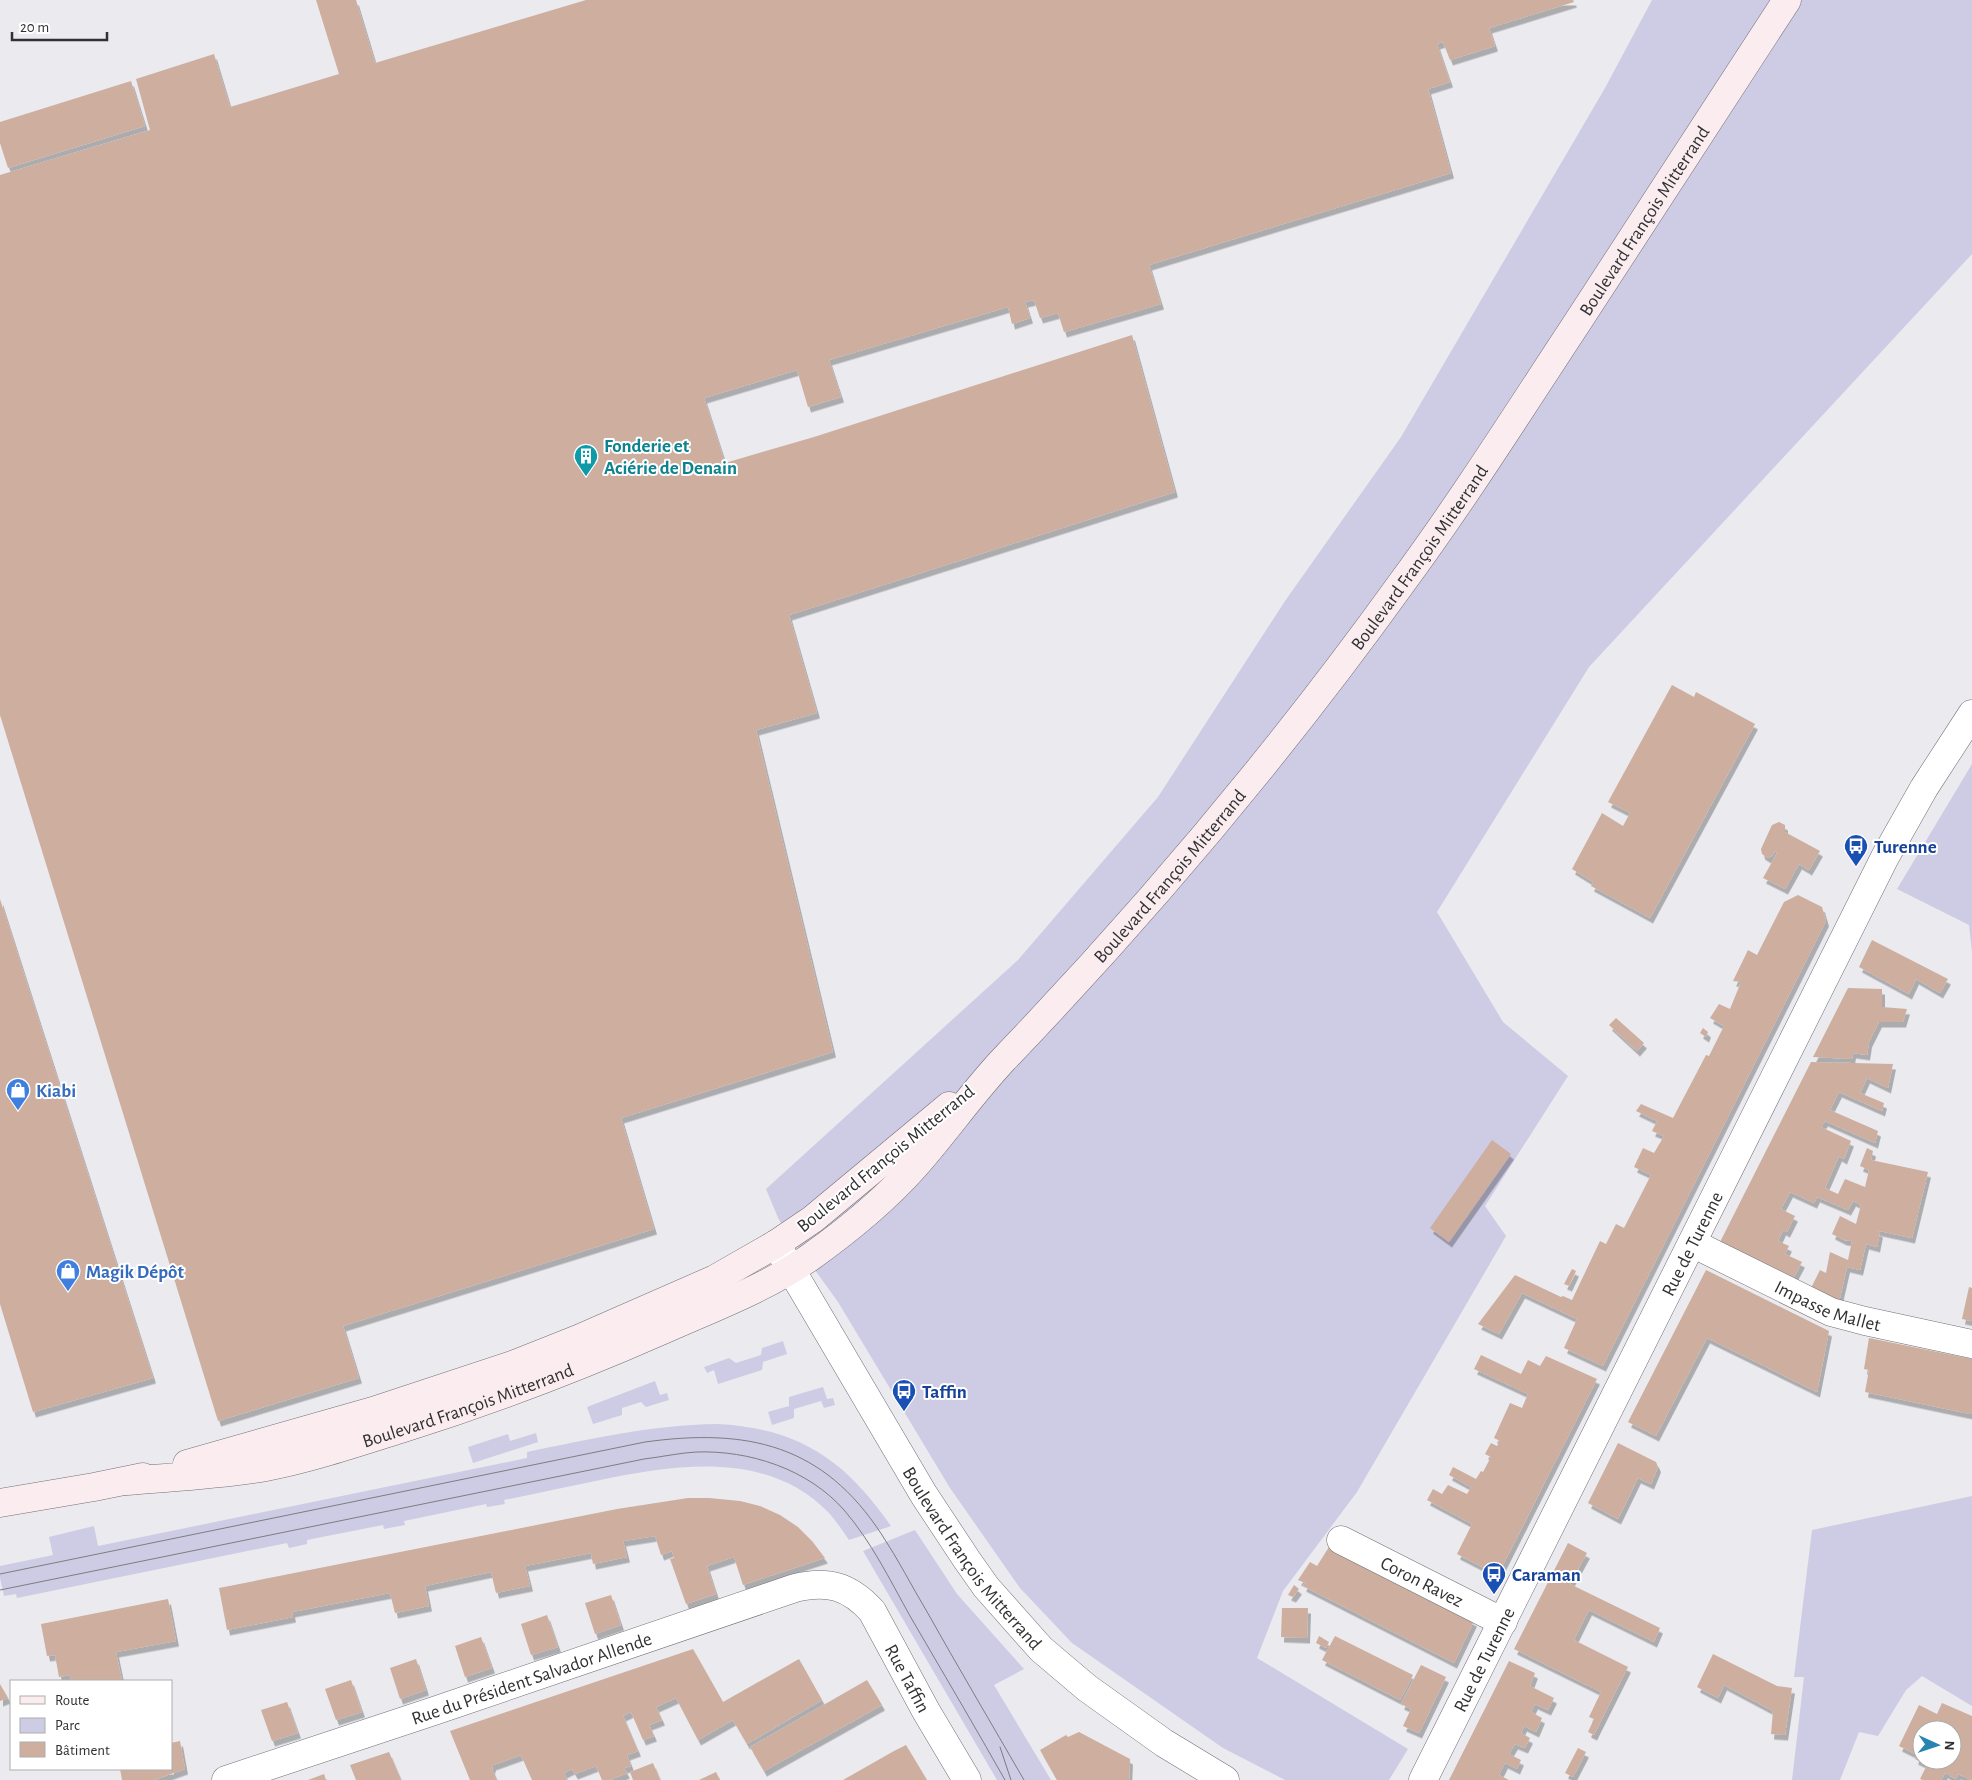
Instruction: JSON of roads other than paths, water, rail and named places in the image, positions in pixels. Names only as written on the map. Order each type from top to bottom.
[{"type":"main road","name":"Boulevard François Mitterrand","points":[[0,1503],[127,1481],[223,1473],[273,1465],[334,1450],[448,1414],[596,1360],[751,1291],[791,1269],[850,1226],[895,1187],[936,1141],[994,1070],[1086,973],[1177,870],[1266,762],[1364,634],[1406,577],[1503,436],[1787,0]]},
{"type":"main road","name":"Boulevard François Mitterrand","points":[[127,1481],[373,1411],[515,1364],[578,1339],[692,1289],[776,1244],[831,1205],[994,1070]]},
{"type":"street","name":"Rue de Turenne","points":[[1423,1780],[1885,857],[1924,788],[1972,714]]},
{"type":"street","name":"Impasse Mallet","points":[[1692,1243],[1831,1312],[1972,1344]]},
{"type":"street","name":"Boulevard François Mitterrand","points":[[776,1244],[924,1495],[986,1587],[1041,1649],[1087,1688],[1164,1743],[1225,1780]]},
{"type":"street","name":"Coron Ravez","points":[[1341,1540],[1503,1622]]},
{"type":"street","name":"Rue du Président Salvador Allende","points":[[226,1780],[795,1588],[809,1584],[825,1584],[840,1588]]},
{"type":"street","name":"Rue Taffin","points":[[840,1588],[861,1599],[872,1611],[926,1711],[967,1780]]},
{"type":"tram line","points":[[0,1574],[645,1442],[682,1438],[717,1438],[749,1441],[780,1449],[808,1462],[834,1480],[859,1504],[894,1553],[1024,1780]]},
{"type":"tram line","points":[[0,1590],[644,1459],[696,1452],[736,1454],[776,1465],[813,1483],[844,1510],[854,1522],[880,1561],[1005,1780]]},
{"type":"tram line","points":[[1000,1747],[1011,1780]]},
{"type":"place","name":"Fonderie et Aciérie de Denain","points":[[586,477]]},
{"type":"place","name":"Turenne","points":[[1856,867]]},
{"type":"place","name":"Kiabi","points":[[18,1111]]},
{"type":"place","name":"Magik Dépôt","points":[[68,1292]]},
{"type":"place","name":"Taffin","points":[[904,1412]]},
{"type":"place","name":"Caraman","points":[[1494,1595]]}]
